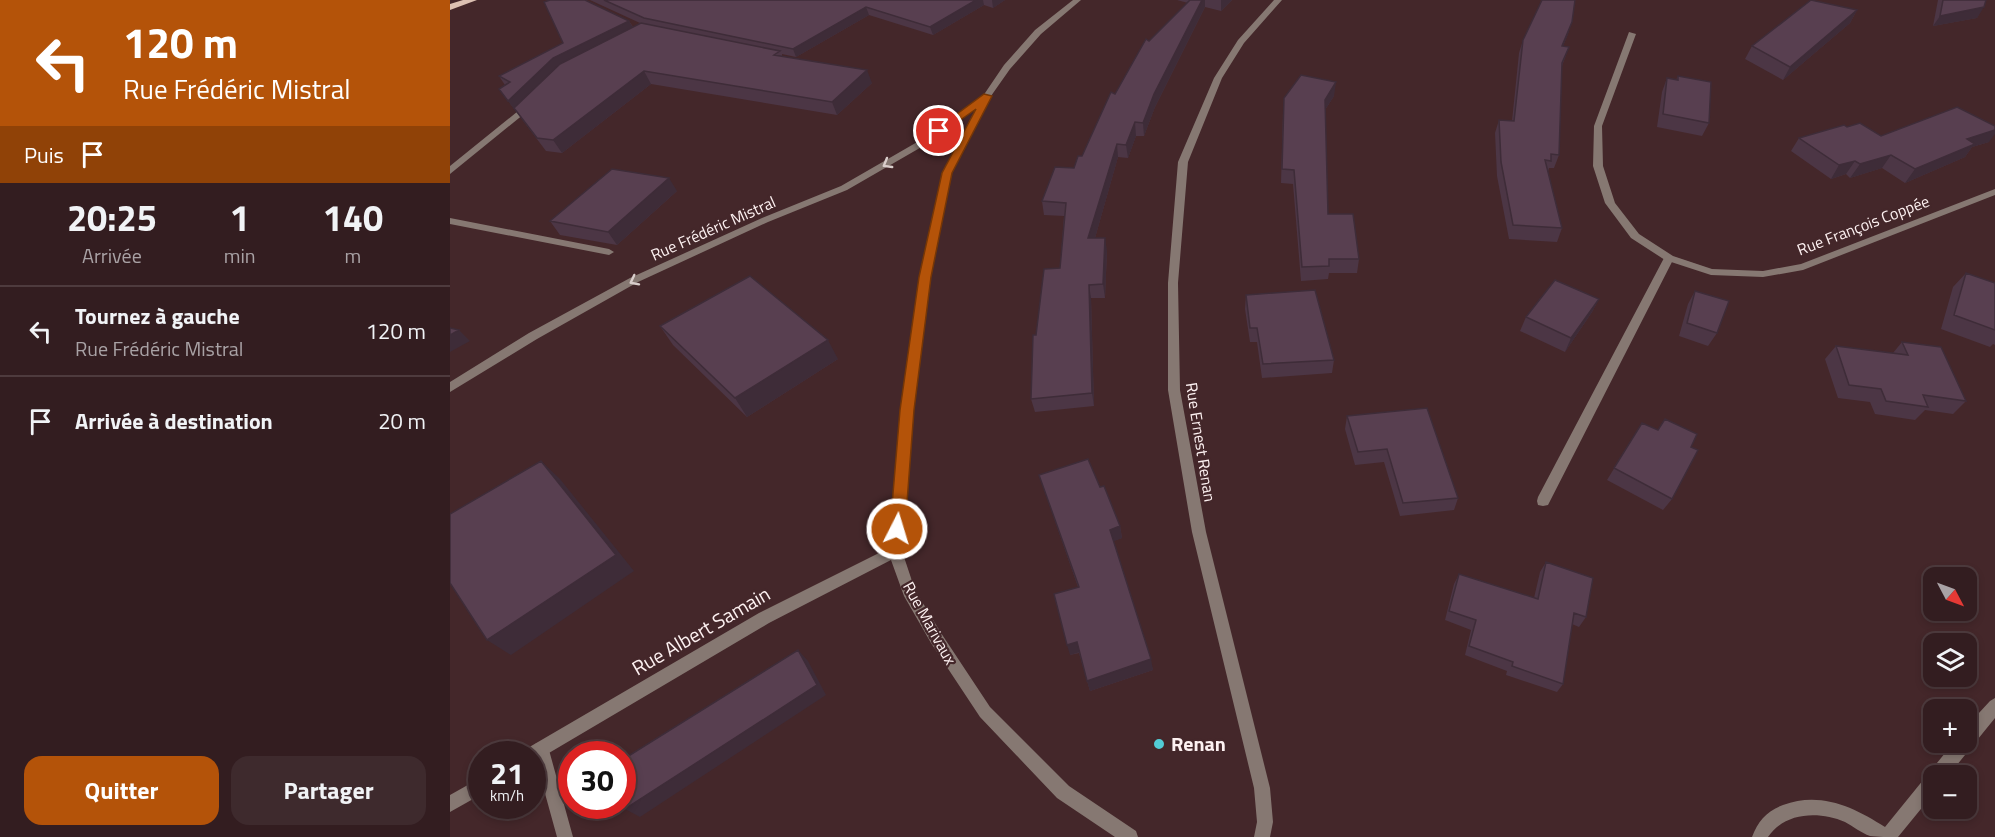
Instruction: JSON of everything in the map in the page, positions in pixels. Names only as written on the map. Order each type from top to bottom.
[{"type":"main road","points":[[450,7],[470,0]]},
{"type":"street","points":[[987,96],[1007,67],[1038,32],[1077,0]]},
{"type":"street","name":"Rue Ernest Renan","points":[[1262,837],[1265,822],[1262,788],[1199,532],[1174,390],[1173,283],[1183,162],[1218,78],[1241,42],[1278,0]]},
{"type":"street","name":"Rue François Coppée","points":[[1632,34],[1598,126],[1598,166],[1610,202],[1635,236],[1669,258],[1711,272],[1763,274],[1803,267],[1995,192]]},
{"type":"street","name":"Rue Frédéric Mistral","points":[[450,388],[533,336],[634,280],[765,220],[844,188],[922,142],[987,96]]},
{"type":"street","name":"Rue Marivaux","points":[[987,96],[947,173],[925,277],[907,410],[895,551],[909,592],[936,638],[985,712],[1063,792],[1130,837]]},
{"type":"street","points":[[450,171],[524,113],[540,97]]},
{"type":"street","points":[[450,221],[609,252]]},
{"type":"street","points":[[1543,501],[1669,258]]},
{"type":"street","name":"Rue Albert Samain","points":[[546,747],[764,618],[895,551]]},
{"type":"street","points":[[1977,728],[1995,706]]},
{"type":"street","points":[[1946,765],[1956,753]]},
{"type":"street","points":[[546,779],[565,837]]},
{"type":"street","points":[[450,804],[468,793]]},
{"type":"street","points":[[1760,837],[1776,816],[1798,807],[1826,807],[1856,818],[1886,837],[1923,793]]},
{"type":"building","points":[[585,0],[629,21],[553,58],[508,101],[499,89],[510,82],[499,76],[563,43],[544,2]]},
{"type":"building","points":[[604,0],[976,0],[930,27],[866,7],[793,49],[644,18]]},
{"type":"building","points":[[1190,0],[1202,0],[1154,94],[1143,123],[1135,122],[1126,145],[1117,144],[1088,238],[1105,238],[1103,284],[1089,285],[1092,393],[1031,399],[1033,335],[1036,335],[1044,269],[1060,268],[1066,203],[1042,201],[1055,167],[1074,168],[1078,156],[1082,156],[1111,92],[1115,94],[1146,39],[1149,41]]},
{"type":"building","points":[[1542,0],[1575,0],[1572,22],[1562,46],[1569,47],[1562,63],[1559,155],[1551,154],[1551,161],[1545,160],[1562,228],[1513,225],[1501,162],[1499,120],[1514,121],[1523,40]]},
{"type":"building","points":[[1811,0],[1857,10],[1790,67],[1752,46]]},
{"type":"building","points":[[1943,0],[1986,0],[1984,7],[1940,16]]},
{"type":"building","points":[[641,23],[780,51],[774,55],[867,70],[832,102],[644,71],[553,140],[537,138],[514,108],[560,64]]},
{"type":"building","points":[[1301,75],[1336,82],[1325,100],[1328,214],[1353,214],[1359,259],[1329,259],[1329,266],[1302,267],[1294,170],[1282,169],[1284,98]]},
{"type":"building","points":[[1678,76],[1711,82],[1709,123],[1663,114],[1667,78],[1678,80]]},
{"type":"building","points":[[1957,107],[1995,126],[1995,130],[1967,139],[1975,144],[1915,169],[1891,155],[1860,164],[1855,161],[1839,165],[1799,138],[1844,125],[1847,127],[1860,123],[1881,136]]},
{"type":"building","points":[[612,169],[669,178],[608,232],[550,221]]},
{"type":"building","points":[[1966,273],[1995,283],[1995,330],[1954,315]]},
{"type":"building","points":[[750,276],[828,340],[735,398],[660,326]]},
{"type":"building","points":[[1555,280],[1599,299],[1571,338],[1526,317]]},
{"type":"building","points":[[1315,290],[1334,360],[1263,364],[1257,328],[1250,328],[1246,295]]},
{"type":"building","points":[[1695,291],[1729,301],[1717,333],[1687,323]]},
{"type":"building","points":[[450,328],[459,330],[450,335]]},
{"type":"building","points":[[1902,342],[1941,347],[1966,401],[1923,395],[1928,407],[1886,401],[1881,389],[1849,385],[1836,346],[1908,355]]},
{"type":"building","points":[[1427,408],[1458,498],[1403,503],[1387,449],[1358,452],[1347,416]]},
{"type":"building","points":[[1665,419],[1697,434],[1691,447],[1698,450],[1672,499],[1614,468],[1642,423],[1658,430]]},
{"type":"building","points":[[1088,459],[1100,487],[1104,486],[1120,526],[1110,530],[1151,659],[1087,681],[1077,642],[1067,645],[1054,594],[1079,587],[1039,475]]},
{"type":"building","points":[[541,461],[616,555],[487,640],[450,583],[450,514]]},
{"type":"building","points":[[1546,562],[1593,578],[1586,617],[1574,613],[1563,684],[1512,666],[1513,662],[1469,646],[1476,620],[1449,611],[1459,574],[1538,599]]},
{"type":"building","points":[[798,650],[817,685],[636,802],[636,751]]},
{"type":"place","name":"Renan","points":[[1159,744]]},
{"type":"route","points":[[897,529],[907,410],[925,277],[947,173],[987,96],[939,131]]}]
